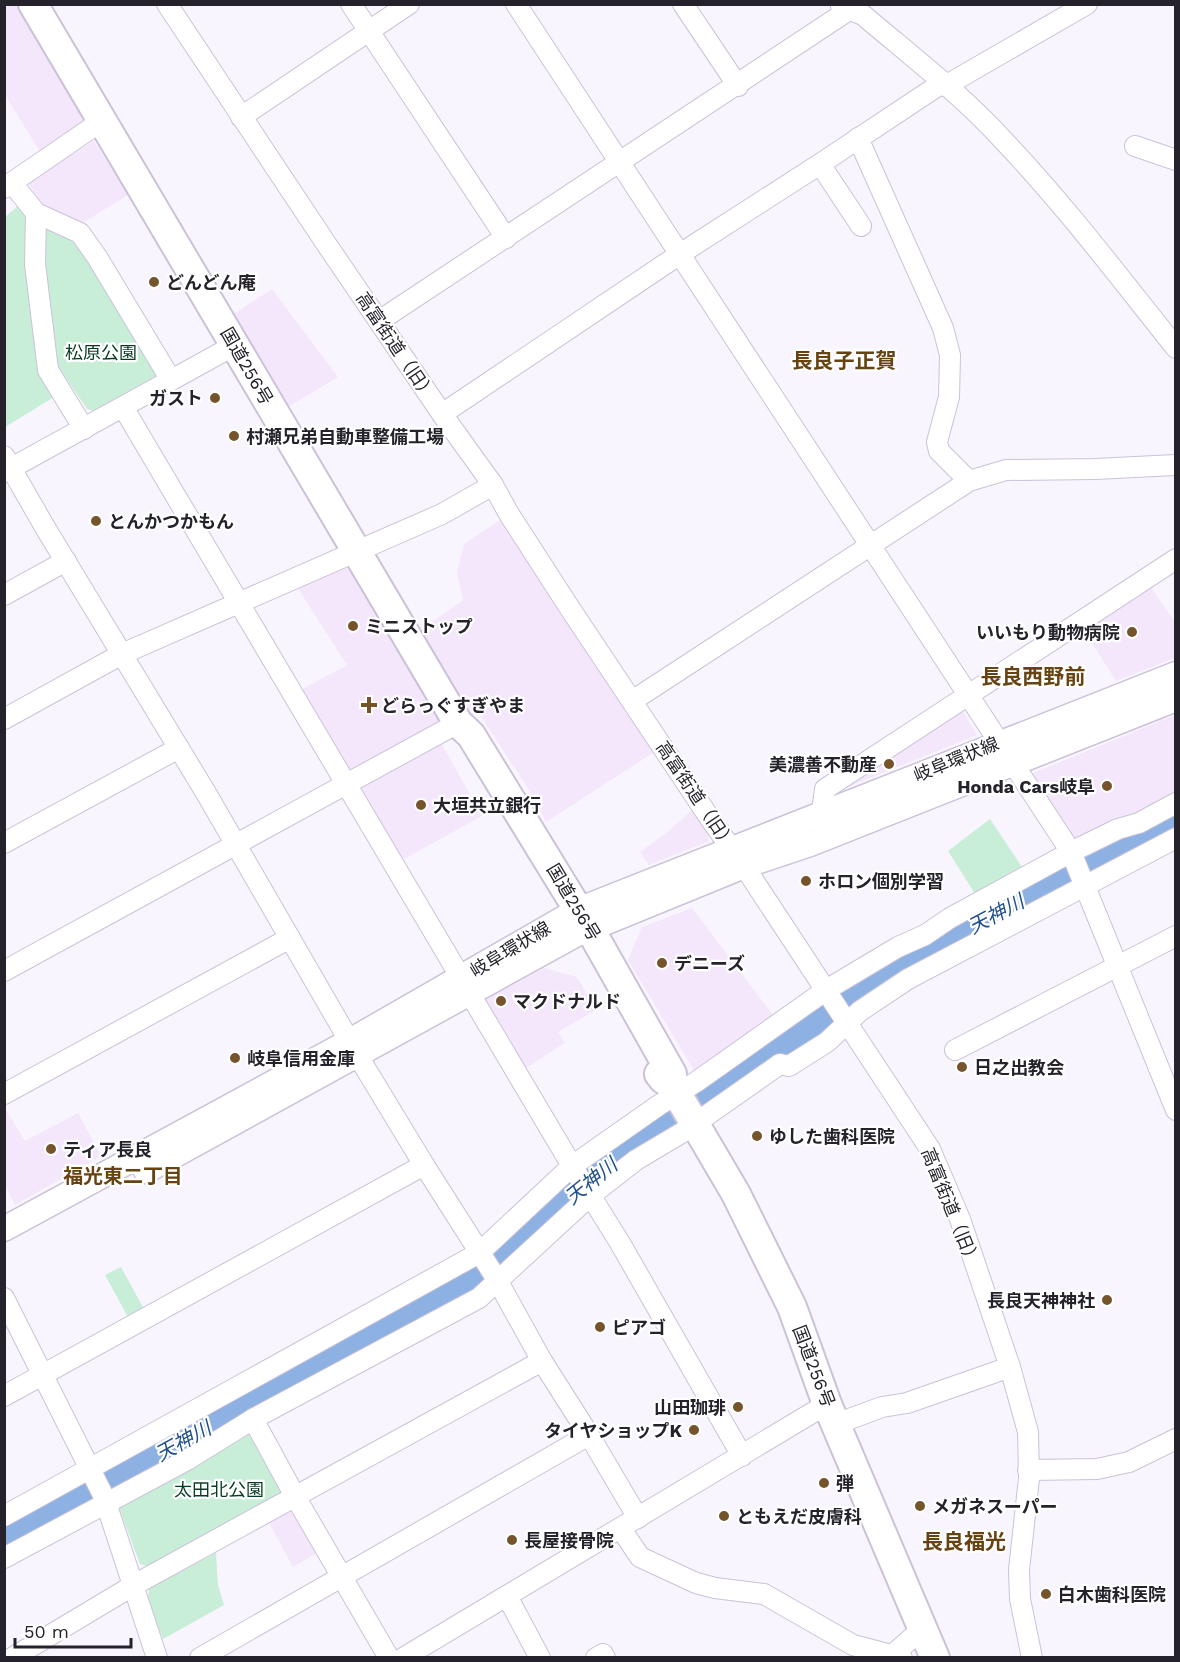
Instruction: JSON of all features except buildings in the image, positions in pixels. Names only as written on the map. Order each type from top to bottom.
[{"type":"highway","name":"国道256号","points":[[33,4],[356,552],[460,724],[471,735],[577,922],[672,1074],[683,1104],[736,1194],[792,1307],[832,1414],[935,1658]]},
{"type":"main road","name":"岐阜環状線","points":[[4,1248],[577,922],[738,857],[822,812],[1176,674]]},
{"type":"main road","name":"岐阜環状線","points":[[738,857],[810,844],[1176,699]]},
{"type":"main road","name":"岐阜環状線","points":[[4,1229],[354,1048]]},
{"type":"street","name":"高富街道（旧）","points":[[167,4],[442,414],[493,485],[509,514],[632,701],[738,857],[930,1149],[960,1219],[1010,1367],[1028,1432],[1028,1470],[1019,1570],[1020,1599],[1032,1658]]},
{"type":"street","points":[[351,4],[506,238]]},
{"type":"street","points":[[241,117],[409,4]]},
{"type":"street","points":[[516,4],[1071,853],[1175,1107]]},
{"type":"street","points":[[442,414],[858,138],[943,84],[1087,4]]},
{"type":"street","points":[[379,321],[738,86],[849,6],[863,15],[943,84],[1003,139],[1046,188],[1176,348]]},
{"type":"street","points":[[691,7],[738,86]]},
{"type":"street","points":[[103,120],[8,186],[36,213],[80,233],[98,257],[171,380]]},
{"type":"street","points":[[858,138],[943,328],[950,355],[948,398],[937,442],[939,451],[969,482]]},
{"type":"street","points":[[1135,146],[1176,160]]},
{"type":"street","points":[[820,164],[861,226]]},
{"type":"street","points":[[36,213],[35,264],[48,370],[84,429]]},
{"type":"street","points":[[235,345],[84,429],[7,466],[235,843],[424,1166],[496,1280],[542,1362],[589,1435],[630,1523],[640,1557],[696,1584],[764,1594],[853,1645],[894,1656],[922,1629]]},
{"type":"street","points":[[123,407],[572,1167],[591,1195],[742,1456]]},
{"type":"street","points":[[632,701],[969,482],[1006,470],[1095,470],[1176,465]]},
{"type":"street","points":[[4,719],[122,654],[442,514],[493,485]]},
{"type":"street","points":[[822,812],[825,789],[1176,559]]},
{"type":"street","points":[[4,595],[66,561]]},
{"type":"street","points":[[4,971],[235,843],[460,724]]},
{"type":"street","points":[[4,843],[178,748]]},
{"type":"street","points":[[4,1516],[480,1255],[572,1167],[683,1104],[826,991],[898,947],[925,935],[950,918],[1071,853],[1176,803]]},
{"type":"street","points":[[4,1558],[105,1500],[187,1460],[253,1419],[479,1298],[591,1195],[636,1160],[683,1104],[737,1093],[780,1064],[789,1066],[827,1042],[846,1020],[908,979],[1084,883],[1176,838]]},
{"type":"street","points":[[955,1050],[1176,936]]},
{"type":"street","points":[[4,1094],[290,938]]},
{"type":"street","points":[[4,1396],[424,1166]]},
{"type":"street","points":[[4,1298],[105,1500],[157,1658]]},
{"type":"street","points":[[12,1658],[134,1585],[542,1362]]},
{"type":"street","points":[[403,1658],[742,1456],[832,1414],[907,1403],[1010,1367]]},
{"type":"street","points":[[253,1419],[389,1658]]},
{"type":"street","points":[[200,1658],[589,1435]]},
{"type":"street","points":[[1028,1470],[1097,1469],[1130,1462],[1176,1439]]},
{"type":"street","points":[[507,1596],[540,1658]]},
{"type":"street","points":[[596,1658],[603,1654],[605,1658]]},
{"type":"shaded area","points":[[5,5],[20,5],[88,117],[86,123],[41,153],[5,95]]},
{"type":"shaded area","points":[[94,141],[128,195],[79,225],[49,217],[28,182]]},
{"type":"shaded area","points":[[272,289],[338,377],[288,407],[232,315]]},
{"type":"shaded area","points":[[503,518],[656,751],[546,822],[529,790],[478,712],[470,718],[418,632],[463,600],[457,572],[464,544]]},
{"type":"shaded area","name":"どらっぐすぎやま","points":[[343,568],[350,569],[439,718],[437,725],[351,771],[344,768],[299,691],[347,665],[297,587]]},
{"type":"shaded area","points":[[1150,586],[1175,622],[1175,658],[1116,681],[1083,629]]},
{"type":"shaded area","name":"美濃善不動産","points":[[961,708],[977,735],[830,794]]},
{"type":"shaded area","name":"Honda Cars岐阜","points":[[1175,715],[1175,798],[1082,842],[1073,839],[1031,774]]},
{"type":"shaded area","name":"大垣共立銀行","points":[[440,741],[482,816],[399,862],[361,794],[360,785]]},
{"type":"shaded area","points":[[694,808],[707,831],[709,841],[649,865],[640,852],[669,831]]},
{"type":"shaded area","points":[[692,908],[776,1019],[696,1074],[628,960],[642,927]]},
{"type":"shaded area","points":[[544,968],[577,977],[596,1010],[558,1032],[565,1043],[523,1070],[483,1001]]},
{"type":"shaded area","name":"ティア長良","points":[[4,1107],[25,1141],[78,1113],[101,1156],[15,1205],[5,1185]]},
{"type":"shaded area","points":[[295,1506],[322,1550],[293,1567],[268,1521]]},
{"type":"green space","points":[[19,205],[31,217],[59,394],[5,427],[4,228],[6,226],[5,217]]},
{"type":"green space","name":"松原公園","points":[[47,223],[87,238],[157,375],[94,411],[87,409],[56,363],[42,250],[41,227]]},
{"type":"green space","points":[[990,819],[1026,873],[977,897],[948,851]]},
{"type":"green space","points":[[121,1267],[145,1311],[129,1319],[105,1275]]},
{"type":"green space","name":"太田北公園","points":[[252,1429],[284,1485],[282,1496],[150,1567],[140,1564],[119,1508],[125,1498]]},
{"type":"green space","points":[[216,1553],[218,1585],[224,1605],[163,1639],[148,1601],[149,1588]]},
{"type":"waterway","name":"天神川","points":[[4,1539],[429,1306],[502,1256],[586,1183],[709,1092],[853,996],[944,941],[1176,819]]},
{"type":"place","name":"どんどん庵","points":[[154,282]]},
{"type":"place","name":"ガスト","points":[[215,398]]},
{"type":"place","name":"村瀬兄弟自動車整備工場","points":[[234,436]]},
{"type":"place","name":"とんかつかもん","points":[[96,521]]},
{"type":"place","name":"ミニストップ","points":[[353,626]]},
{"type":"place","name":"いいもり動物病院","points":[[1132,632]]},
{"type":"place","name":"どらっぐすぎやま","points":[[369,705]]},
{"type":"place","name":"美濃善不動産","points":[[889,764]]},
{"type":"place","name":"Honda Cars岐阜","points":[[1107,786]]},
{"type":"place","name":"大垣共立銀行","points":[[421,805]]},
{"type":"place","name":"ホロン個別学習","points":[[806,881]]},
{"type":"place","name":"デニーズ","points":[[662,963]]},
{"type":"place","name":"マクドナルド","points":[[501,1001]]},
{"type":"place","name":"岐阜信用金庫","points":[[235,1058]]},
{"type":"place","name":"日之出教会","points":[[962,1067]]},
{"type":"place","name":"ゆした歯科医院","points":[[757,1136]]},
{"type":"place","name":"ティア長良","points":[[51,1149]]},
{"type":"place","name":"長良天神神社","points":[[1107,1300]]},
{"type":"place","name":"ピアゴ","points":[[600,1327]]},
{"type":"place","name":"山田珈琲","points":[[738,1407]]},
{"type":"place","name":"タイヤショップK","points":[[694,1430]]},
{"type":"place","name":"弾","points":[[824,1483]]},
{"type":"place","name":"メガネスーパー","points":[[920,1506]]},
{"type":"place","name":"ともえだ皮膚科","points":[[724,1516]]},
{"type":"place","name":"長屋接骨院","points":[[512,1540]]},
{"type":"place","name":"白木歯科医院","points":[[1046,1594]]},
{"type":"district","name":"長良子正賀","points":[[844,360]]},
{"type":"district","name":"長良西野前","points":[[1033,676]]},
{"type":"district","name":"福光東二丁目","points":[[123,1176]]},
{"type":"district","name":"長良福光","points":[[964,1541]]}]
